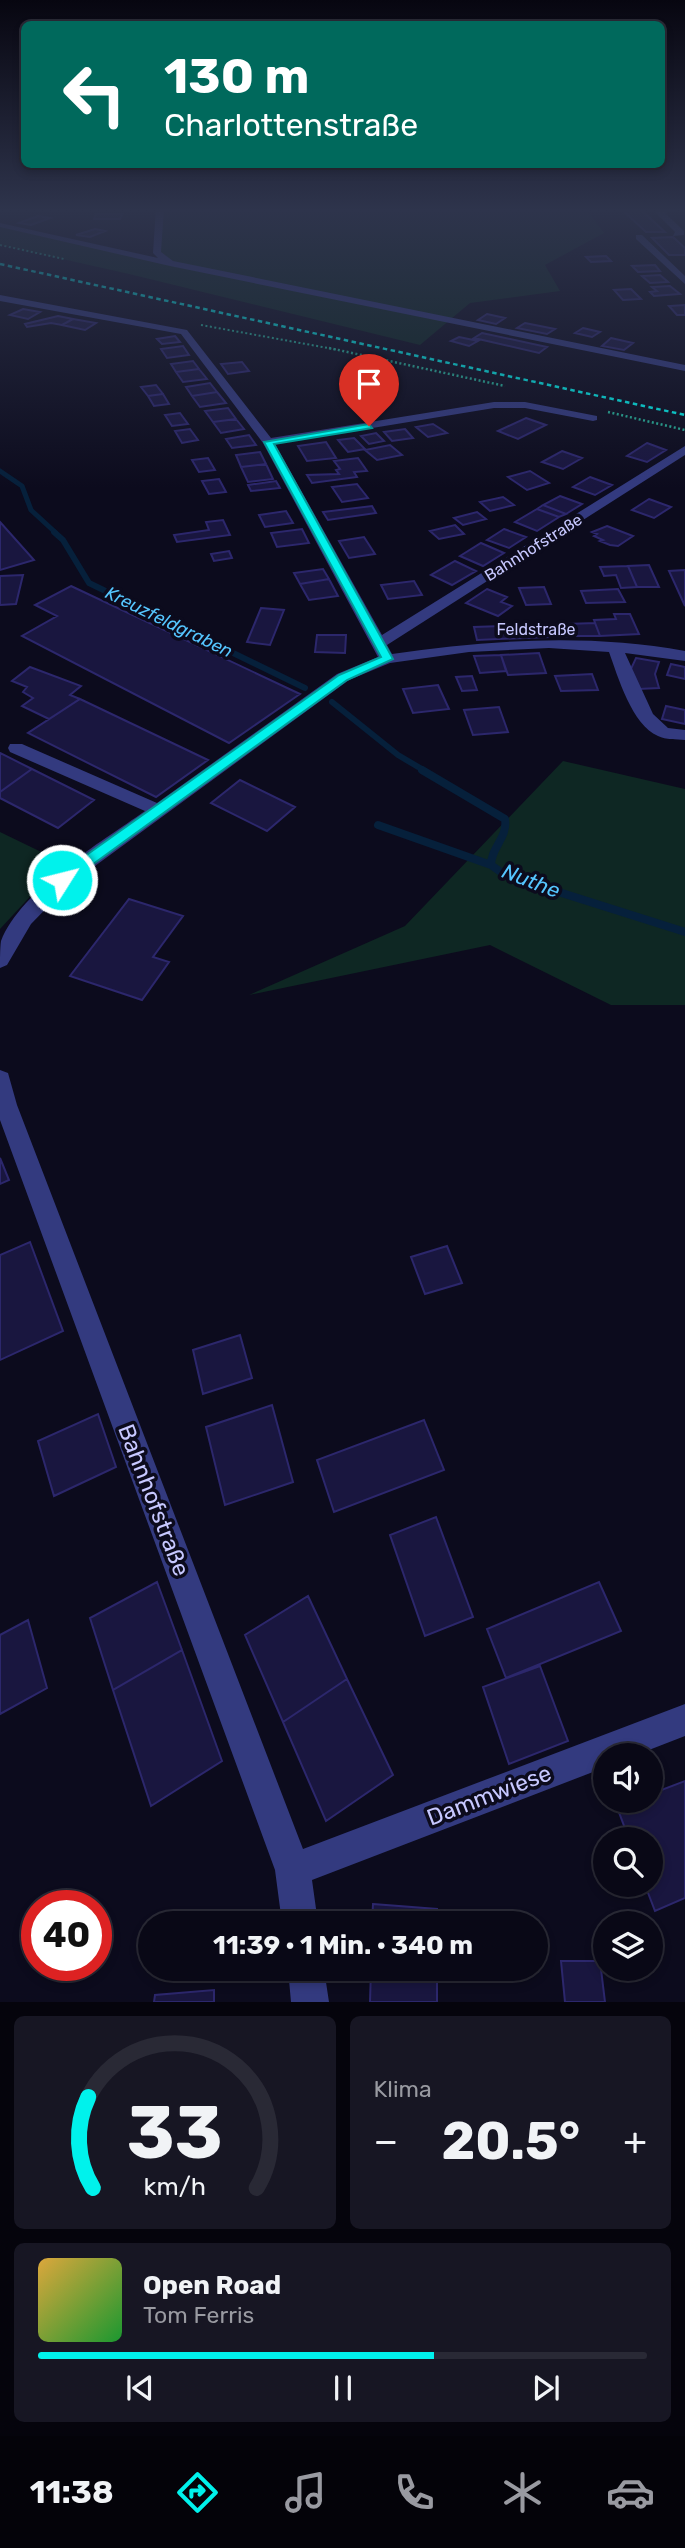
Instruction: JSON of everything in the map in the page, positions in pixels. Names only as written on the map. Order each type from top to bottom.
[{"type":"street","points":[[19,301],[184,332],[268,442],[383,651]]},
{"type":"street","points":[[358,301],[685,368]]},
{"type":"street","points":[[268,442],[494,405],[526,405],[597,414]]},
{"type":"street","name":"Bahnhofstraße","points":[[0,960],[24,919],[62,880],[343,677],[685,450]]},
{"type":"street","name":"Feldstraße","points":[[383,651],[549,643],[685,656]]},
{"type":"street","points":[[615,648],[639,705],[649,720],[664,733],[685,735]]},
{"type":"street","points":[[16,748],[158,810]]},
{"type":"street","name":"Bahnhofstraße","points":[[0,1079],[6,1105],[293,1870],[298,1911]]},
{"type":"street","name":"Dammwiese","points":[[293,1870],[685,1720]]},
{"type":"street","points":[[307,1981],[310,2002]]},
{"type":"path","points":[[170,329],[191,324],[226,328],[509,387]]},
{"type":"path","points":[[597,414],[685,430]]},
{"type":"green space","points":[[241,301],[482,301],[470,303],[420,345]]},
{"type":"green space","points":[[563,761],[685,789],[685,1005],[611,1005],[490,945],[249,995],[405,926]]},
{"type":"green space","points":[[0,832],[62,862],[0,929]]},
{"type":"building","points":[[685,305],[685,315],[677,315],[669,306]]},
{"type":"building","points":[[23,309],[40,312],[28,319],[10,315]]},
{"type":"building","points":[[487,314],[505,318],[496,324],[478,320]]},
{"type":"building","points":[[58,316],[73,319],[62,325],[51,323],[27,327],[25,324]]},
{"type":"building","points":[[73,319],[96,323],[85,330],[62,325]]},
{"type":"building","points":[[525,323],[555,329],[547,334],[517,328]]},
{"type":"building","points":[[583,328],[600,332],[592,337],[575,333]]},
{"type":"building","points":[[482,333],[547,347],[539,353],[474,338]]},
{"type":"building","points":[[175,336],[180,342],[162,344],[157,339]]},
{"type":"building","points":[[459,337],[478,341],[469,346],[451,341]]},
{"type":"building","points":[[611,338],[633,343],[624,350],[602,346]]},
{"type":"building","points":[[183,346],[189,355],[167,358],[161,349]]},
{"type":"building","points":[[193,361],[199,369],[176,372],[171,364]]},
{"type":"building","points":[[242,362],[249,371],[228,374],[221,364]]},
{"type":"building","points":[[199,369],[207,379],[183,382],[176,372]]},
{"type":"building","points":[[210,383],[217,392],[192,396],[186,387]]},
{"type":"building","points":[[156,385],[163,394],[148,396],[141,387]]},
{"type":"building","points":[[217,392],[226,403],[200,407],[192,396]]},
{"type":"building","points":[[163,394],[169,404],[154,406],[148,396]]},
{"type":"building","points":[[228,408],[236,419],[213,422],[205,411]]},
{"type":"building","points":[[180,413],[188,424],[172,426],[165,415]]},
{"type":"building","points":[[526,418],[546,425],[518,439],[498,431]]},
{"type":"building","points":[[236,419],[244,429],[221,433],[213,422]]},
{"type":"building","points":[[433,424],[447,433],[428,437],[416,427]]},
{"type":"building","points":[[190,429],[198,440],[182,443],[175,431]]},
{"type":"building","points":[[405,429],[413,438],[392,441],[384,432]]},
{"type":"building","points":[[376,433],[384,441],[369,444],[361,436]]},
{"type":"building","points":[[249,435],[256,445],[232,448],[226,439]]},
{"type":"building","points":[[354,438],[365,449],[348,452],[338,440]]},
{"type":"building","points":[[326,442],[336,458],[307,461],[298,446]]},
{"type":"building","points":[[647,443],[666,450],[647,462],[627,456]]},
{"type":"building","points":[[390,445],[402,455],[377,460],[365,450]]},
{"type":"building","points":[[562,451],[582,458],[563,469],[542,462]]},
{"type":"building","points":[[260,452],[266,464],[241,467],[236,455]]},
{"type":"building","points":[[208,458],[215,470],[199,472],[192,460]]},
{"type":"building","points":[[358,458],[367,471],[354,472],[357,477],[312,483],[307,475],[339,474],[336,470],[340,469],[334,461]]},
{"type":"building","points":[[266,464],[273,479],[248,482],[241,467]]},
{"type":"building","points":[[530,471],[549,483],[527,490],[508,477]]},
{"type":"building","points":[[590,477],[612,485],[595,495],[573,487]]},
{"type":"building","points":[[219,479],[226,492],[209,494],[202,481]]},
{"type":"building","points":[[276,481],[280,488],[251,491],[248,485]]},
{"type":"building","points":[[357,484],[368,498],[342,502],[332,487]]},
{"type":"building","points":[[560,496],[582,504],[566,514],[543,505]]},
{"type":"building","points":[[503,497],[514,505],[490,511],[480,502]]},
{"type":"building","points":[[649,499],[671,507],[654,518],[632,510]]},
{"type":"building","points":[[543,505],[566,514],[559,517],[537,509]]},
{"type":"building","points":[[372,506],[376,513],[328,520],[323,512]]},
{"type":"building","points":[[537,509],[559,517],[537,531],[515,522]]},
{"type":"building","points":[[286,511],[293,523],[265,527],[259,515]]},
{"type":"building","points":[[477,512],[486,519],[463,525],[454,518]]},
{"type":"building","points":[[223,520],[230,535],[177,542],[174,535],[209,530],[206,522]]},
{"type":"building","points":[[0,522],[34,560],[0,570]]},
{"type":"building","points":[[455,525],[464,534],[439,539],[430,531]]},
{"type":"building","points":[[607,526],[633,536],[618,546],[610,545],[600,541],[603,540],[592,532]]},
{"type":"building","points":[[302,529],[309,543],[277,547],[271,533]]},
{"type":"building","points":[[504,529],[526,537],[509,548],[487,540]]},
{"type":"building","points":[[364,537],[375,554],[349,558],[339,541]]},
{"type":"building","points":[[481,543],[504,553],[483,566],[460,556]]},
{"type":"building","points":[[229,551],[232,558],[214,561],[211,554]]},
{"type":"building","points":[[455,561],[476,571],[452,585],[431,575]]},
{"type":"building","points":[[649,565],[659,587],[637,587],[628,566]]},
{"type":"building","points":[[628,566],[637,587],[621,588],[616,575],[604,576],[600,567]]},
{"type":"building","points":[[323,569],[329,579],[300,584],[294,573]]},
{"type":"building","points":[[685,570],[685,606],[669,571]]},
{"type":"building","points":[[23,575],[16,604],[0,605],[0,576]]},
{"type":"building","points":[[329,579],[338,596],[309,600],[300,584]]},
{"type":"building","points":[[414,581],[422,595],[388,599],[381,585]]},
{"type":"building","points":[[71,586],[300,694],[229,743],[22,636],[57,616],[35,605]]},
{"type":"building","points":[[544,587],[551,604],[526,605],[519,588]]},
{"type":"building","points":[[487,589],[507,597],[501,602],[512,606],[498,616],[466,603]]},
{"type":"building","points":[[618,589],[625,602],[586,603],[581,591]]},
{"type":"building","points":[[261,608],[284,610],[270,645],[247,642]]},
{"type":"building","points":[[614,614],[630,614],[639,634],[600,636],[594,620],[616,619]]},
{"type":"building","points":[[595,623],[600,636],[572,636],[567,624]]},
{"type":"building","points":[[567,624],[572,636],[477,640],[474,627]]},
{"type":"building","points":[[317,635],[346,635],[345,653],[315,652]]},
{"type":"building","points":[[539,653],[546,673],[508,675],[501,655]]},
{"type":"building","points":[[501,655],[506,671],[480,673],[474,656]]},
{"type":"building","points":[[636,658],[659,662],[655,674],[659,688],[638,689],[630,671]]},
{"type":"building","points":[[671,664],[685,667],[685,679],[667,675]]},
{"type":"building","points":[[30,667],[81,686],[70,695],[80,699],[49,719],[22,706],[33,698],[23,692],[27,687],[12,681]]},
{"type":"building","points":[[592,674],[598,690],[561,691],[555,676]]},
{"type":"building","points":[[472,676],[477,690],[462,691],[456,677]]},
{"type":"building","points":[[438,685],[449,709],[413,713],[403,689]]},
{"type":"building","points":[[80,699],[208,760],[156,797],[28,733]]},
{"type":"building","points":[[666,706],[685,710],[685,724],[662,719]]},
{"type":"building","points":[[499,707],[508,732],[473,735],[464,710]]},
{"type":"building","points":[[0,753],[32,769],[0,792]]},
{"type":"building","points":[[32,769],[94,800],[58,828],[0,798],[0,792]]},
{"type":"building","points":[[240,780],[295,807],[267,831],[211,803]]},
{"type":"building","points":[[129,899],[183,916],[153,957],[169,962],[142,1000],[70,976]]},
{"type":"building","points":[[0,1158],[9,1180],[0,1184]]},
{"type":"building","points":[[30,1242],[63,1331],[0,1360],[0,1255]]},
{"type":"building","points":[[447,1246],[462,1283],[425,1294],[411,1257]]},
{"type":"building","points":[[240,1335],[252,1378],[203,1394],[193,1350]]},
{"type":"building","points":[[272,1405],[293,1482],[225,1505],[206,1427]]},
{"type":"building","points":[[98,1414],[116,1467],[54,1496],[38,1441]]},
{"type":"building","points":[[424,1420],[444,1470],[334,1512],[317,1460]]},
{"type":"building","points":[[436,1517],[473,1617],[425,1636],[390,1535]]},
{"type":"building","points":[[157,1582],[182,1650],[113,1690],[90,1618]]},
{"type":"building","points":[[599,1582],[621,1631],[506,1678],[487,1629]]},
{"type":"building","points":[[308,1596],[347,1679],[283,1722],[245,1635]]},
{"type":"building","points":[[28,1620],[47,1688],[0,1714],[0,1635]]},
{"type":"building","points":[[182,1650],[222,1761],[151,1806],[113,1690]]},
{"type":"building","points":[[540,1666],[568,1741],[509,1764],[483,1687]]},
{"type":"building","points":[[347,1679],[393,1775],[326,1821],[283,1722]]},
{"type":"building","points":[[685,1781],[685,1898],[655,1911],[650,1897],[663,1897],[663,1827],[624,1827],[619,1813],[663,1813],[663,1789]]},
{"type":"building","points":[[373,1904],[437,1909],[437,1911],[373,1911]]},
{"type":"building","points":[[561,1961],[593,1961],[593,1981],[602,1981],[605,2002],[565,2002]]},
{"type":"building","points":[[371,1981],[437,1981],[437,2002],[370,2002]]},
{"type":"building","points":[[214,1990],[214,2002],[154,2002],[155,1995]]},
{"type":"waterway","name":"Kreuzfeldgraben","points":[[0,471],[22,486],[31,510],[56,533]]},
{"type":"waterway","name":"Kreuzfeldgraben","points":[[54,532],[63,540],[89,583],[305,688]]},
{"type":"waterway","name":"Kreuzfeldgraben","points":[[332,702],[398,755],[425,771]]},
{"type":"waterway","name":"Kreuzfeldgraben","points":[[422,770],[505,819],[504,832],[491,865]]},
{"type":"waterway","name":"Nuthe","points":[[378,825],[491,865]]},
{"type":"waterway","name":"Nuthe","points":[[491,865],[505,875],[685,932]]},
{"type":"railway","points":[[170,301],[685,415]]},
{"type":"route","points":[[62,880],[343,677],[387,659],[268,442],[369,426]]}]
